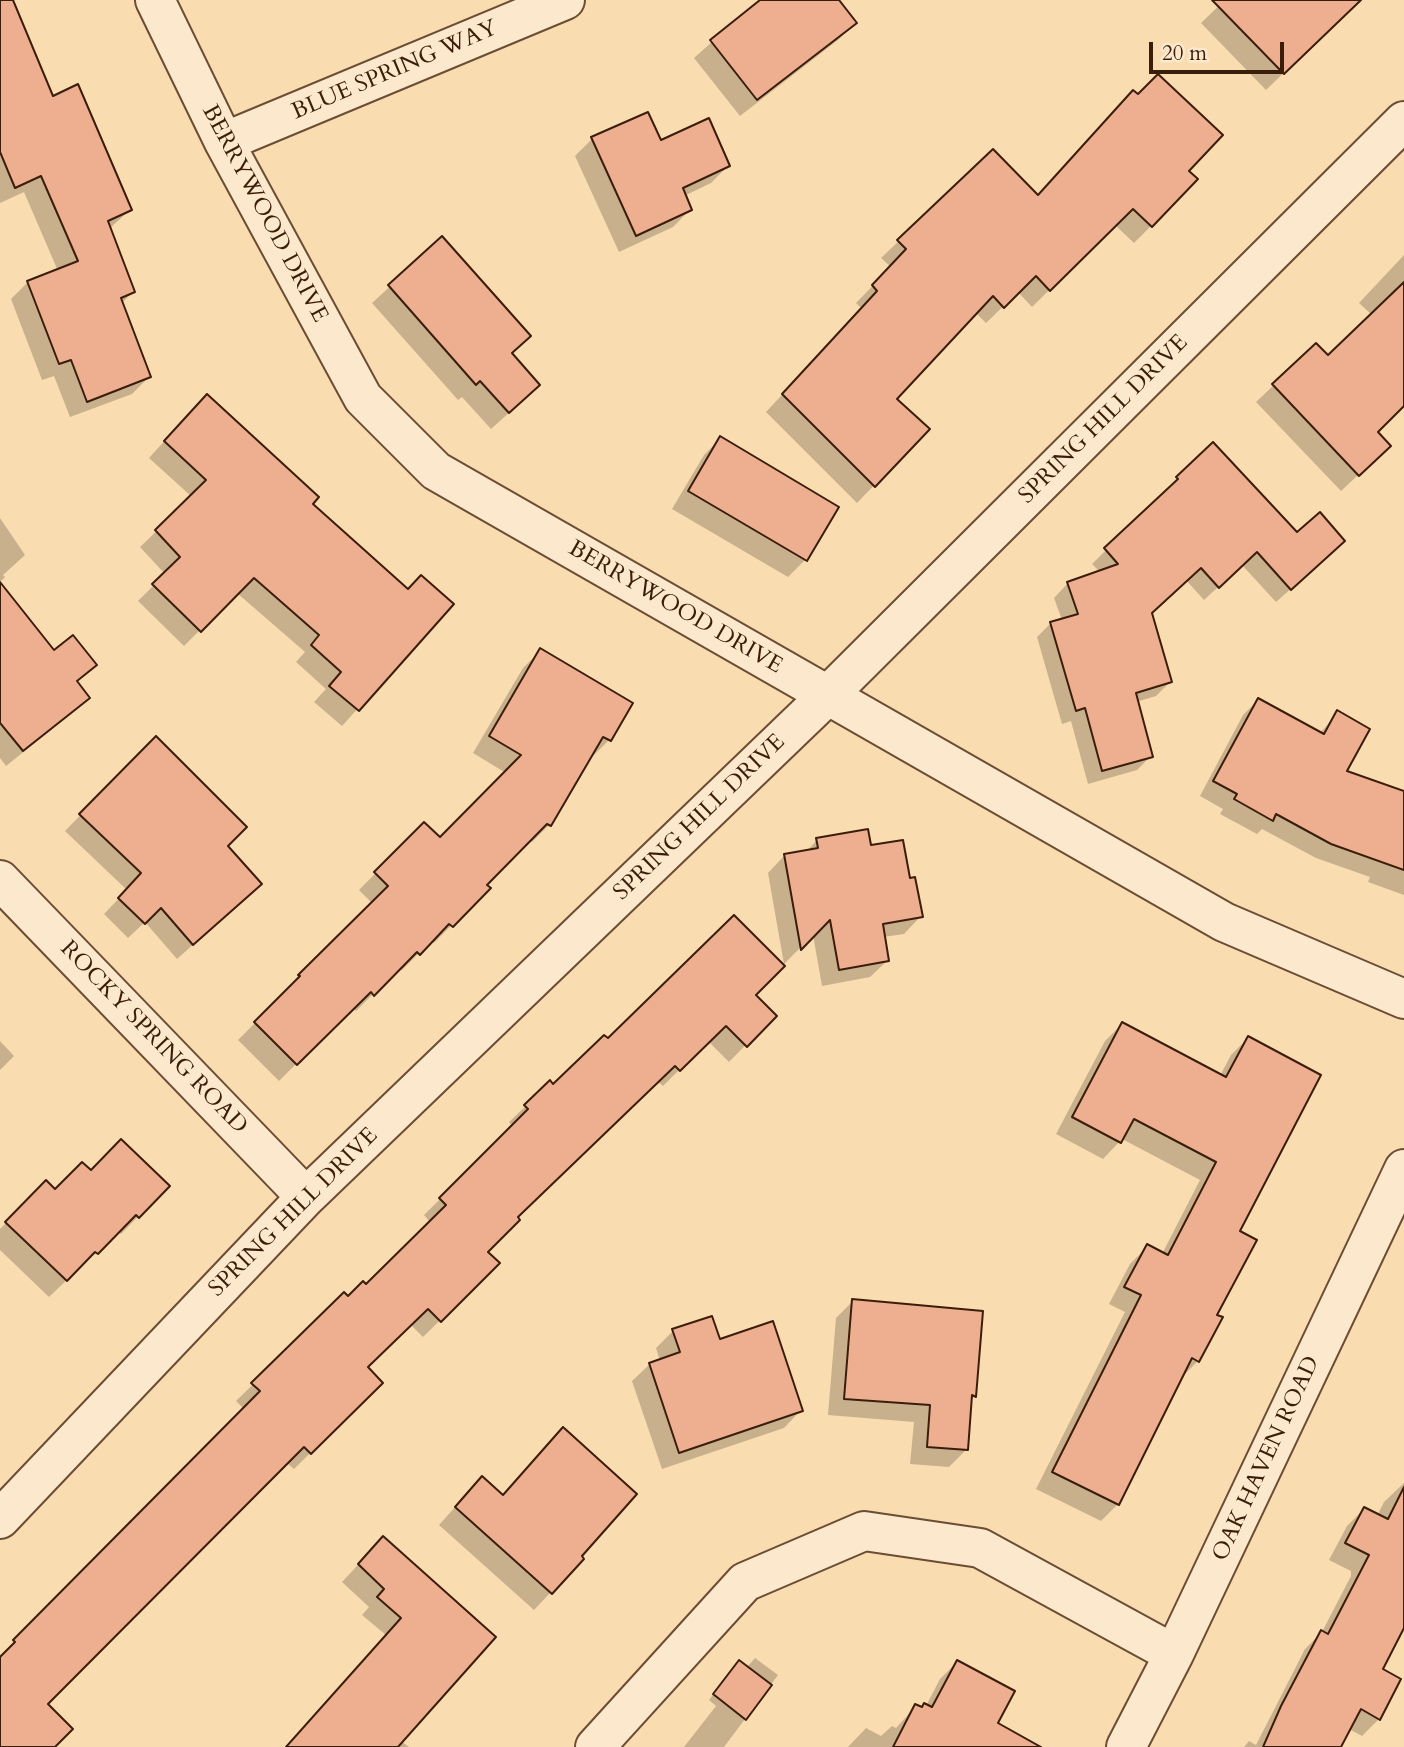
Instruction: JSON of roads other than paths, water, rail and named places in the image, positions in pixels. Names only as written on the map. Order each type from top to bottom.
[{"type":"street","name":"BERRYWOOD DRIVE","points":[[155,0],[224,142],[363,398],[436,471],[1224,922],[1404,999]]},
{"type":"street","name":"BLUE SPRING WAY","points":[[224,142],[565,0]]},
{"type":"street","name":"SPRING HILL DRIVE","points":[[0,1519],[306,1197],[828,695],[1404,121]]},
{"type":"street","name":"ROCKY SPRING ROAD","points":[[0,880],[306,1197]]},
{"type":"street","name":"OAK HAVEN ROAD","points":[[1126,1747],[1174,1654],[1404,1169]]},
{"type":"street","points":[[595,1747],[745,1582],[863,1531],[979,1548],[1174,1654]]}]
